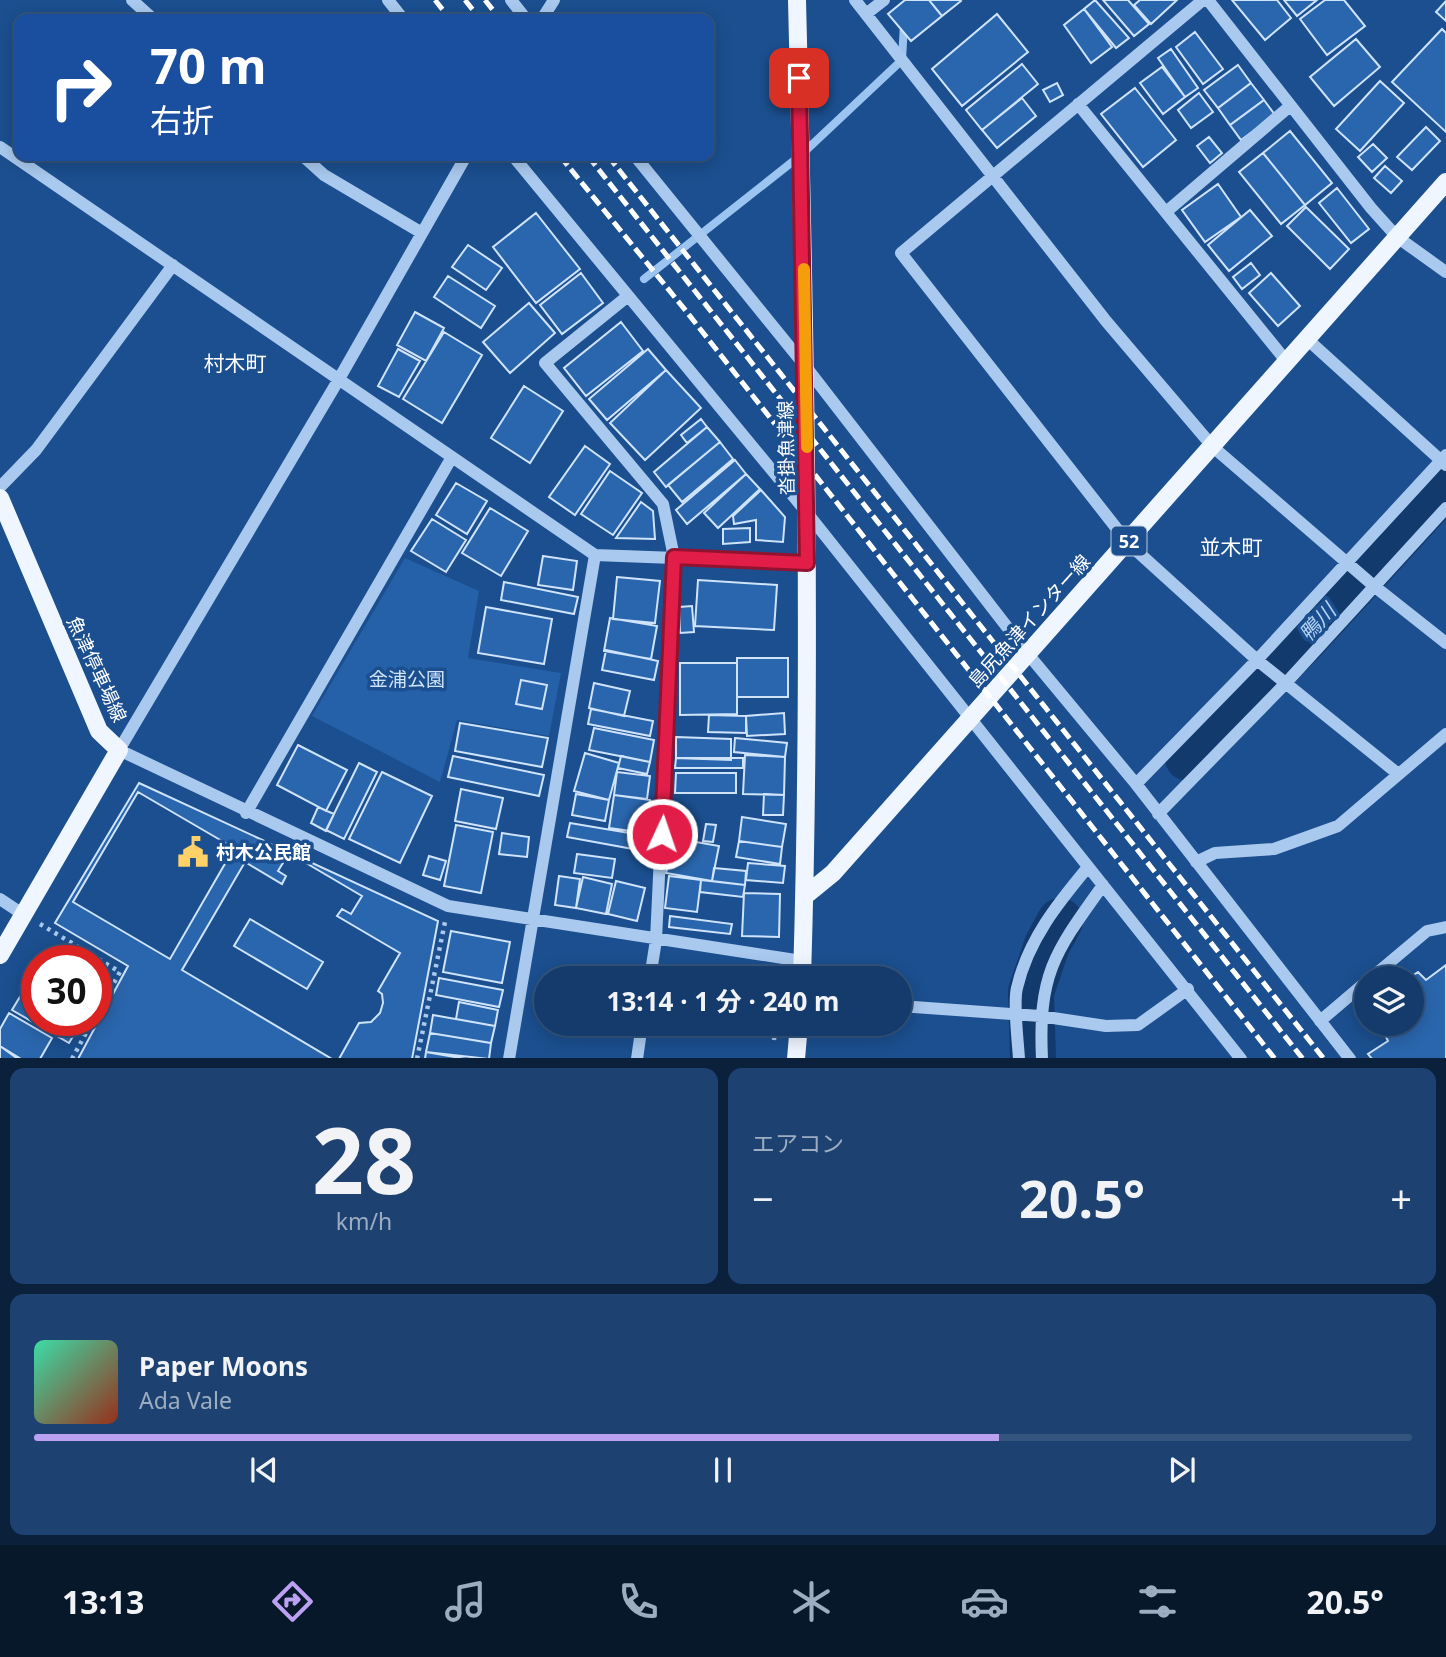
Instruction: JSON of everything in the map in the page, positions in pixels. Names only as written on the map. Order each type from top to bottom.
[{"type":"main road","name":"沓掛魚津線","points":[[797,0],[808,514],[806,895]]},
{"type":"main road","name":"島尻魚津インター線","points":[[806,895],[834,873],[1446,182]]},
{"type":"main road","name":"魚津停車場線","points":[[0,498],[99,731],[119,750],[0,955]]},
{"type":"main road","points":[[802,966],[806,895]]},
{"type":"main road","points":[[796,1058],[798,1036]]},
{"type":"street","points":[[132,0],[147,14]]},
{"type":"street","points":[[388,0],[399,14]]},
{"type":"street","points":[[512,0],[523,14]]},
{"type":"street","points":[[855,0],[1106,321],[1213,447],[1374,586],[1446,643]]},
{"type":"street","points":[[866,14],[884,0]]},
{"type":"street","points":[[1397,774],[1282,682],[1128,542],[901,253],[1206,0],[1289,107],[1398,237],[1446,272]]},
{"type":"street","points":[[1078,104],[1287,362]]},
{"type":"street","points":[[1166,212],[1289,107]]},
{"type":"street","points":[[21,161],[594,555],[807,563]]},
{"type":"street","points":[[309,161],[324,175],[422,233]]},
{"type":"street","points":[[463,161],[340,379],[119,750],[149,762],[246,813],[448,906],[656,940],[787,966]]},
{"type":"street","points":[[517,161],[808,514],[1240,1058]]},
{"type":"street","points":[[639,161],[806,367],[1028,654],[1136,784],[1349,1058]]},
{"type":"street","points":[[0,487],[36,450],[173,265]]},
{"type":"street","points":[[628,296],[545,363],[663,504],[674,557],[656,940],[652,966]]},
{"type":"street","points":[[1136,784],[1260,662],[1347,561],[1444,460],[1307,339]]},
{"type":"street","points":[[246,813],[452,457]]},
{"type":"street","points":[[1158,814],[1446,508]]},
{"type":"street","points":[[509,1058],[594,555]]},
{"type":"street","points":[[1196,862],[1215,853],[1274,849],[1338,826],[1446,734]]},
{"type":"street","points":[[1019,1058],[1016,990],[1035,939],[1052,911],[1088,867]]},
{"type":"street","points":[[1042,1058],[1040,1016],[1048,970],[1069,933],[1104,885]]},
{"type":"street","points":[[0,899],[24,915]]},
{"type":"street","points":[[1386,966],[1427,931],[1446,927]]},
{"type":"street","points":[[912,1007],[1018,1017],[1040,1016],[1106,1026],[1138,1025],[1188,989]]},
{"type":"street","points":[[1320,1021],[1354,993]]},
{"type":"street","points":[[637,1058],[640,1036]]},
{"type":"path","points":[[417,1058],[448,906]]},
{"type":"path","points":[[24,915],[75,945]]},
{"type":"path","points":[[112,967],[120,972],[112,986]]},
{"type":"path","points":[[73,1058],[84,1036]]},
{"type":"green space","name":"金浦公園","points":[[405,558],[479,591],[468,658],[561,673],[549,736],[457,720],[440,782],[312,716]]},
{"type":"building","points":[[905,0],[929,0],[942,16],[911,41],[888,14]]},
{"type":"building","points":[[929,0],[960,0],[961,1],[942,16]]},
{"type":"building","points":[[1095,0],[1129,38],[1116,48],[1084,9]]},
{"type":"building","points":[[1103,0],[1128,0],[1149,24],[1134,36]]},
{"type":"building","points":[[1140,0],[1177,0],[1151,24],[1134,5]]},
{"type":"building","points":[[1232,0],[1277,0],[1291,18],[1265,40]]},
{"type":"building","points":[[1284,0],[1317,0],[1297,16]]},
{"type":"building","points":[[1325,0],[1344,0],[1365,26],[1327,55],[1300,19]]},
{"type":"building","points":[[1446,1],[1446,21],[1436,12]]},
{"type":"building","points":[[1084,9],[1112,47],[1091,63],[1064,25]]},
{"type":"building","points":[[997,14],[1028,52],[962,106],[932,69]]},
{"type":"building","points":[[1442,29],[1446,33],[1446,132],[1392,82]]},
{"type":"building","points":[[1195,32],[1223,69],[1203,84],[1176,47]]},
{"type":"building","points":[[1356,39],[1380,67],[1334,106],[1310,77]]},
{"type":"building","points":[[1171,49],[1198,88],[1185,97],[1158,58]]},
{"type":"building","points":[[1022,64],[1038,84],[982,130],[966,110]]},
{"type":"building","points":[[1238,65],[1251,83],[1218,108],[1204,90]]},
{"type":"building","points":[[1162,67],[1185,97],[1163,114],[1140,83]]},
{"type":"building","points":[[1380,81],[1404,103],[1360,151],[1336,129]]},
{"type":"building","points":[[1057,83],[1063,95],[1050,102],[1043,90]]},
{"type":"building","points":[[1251,83],[1264,100],[1230,125],[1218,108]]},
{"type":"building","points":[[1135,88],[1176,140],[1143,167],[1101,114]]},
{"type":"building","points":[[1199,93],[1213,112],[1191,128],[1178,110]]},
{"type":"building","points":[[1022,98],[1036,116],[997,148],[982,130]]},
{"type":"building","points":[[1264,100],[1275,115],[1241,140],[1230,125]]},
{"type":"building","points":[[1426,127],[1440,141],[1412,170],[1397,157]]},
{"type":"building","points":[[1290,131],[1332,183],[1305,205],[1263,153]]},
{"type":"building","points":[[1209,137],[1222,153],[1210,163],[1197,146]]},
{"type":"building","points":[[1373,144],[1387,158],[1372,172],[1358,157]]},
{"type":"building","points":[[1263,153],[1305,205],[1281,224],[1239,172]]},
{"type":"building","points":[[1385,166],[1402,181],[1391,193],[1374,178]]},
{"type":"building","points":[[1218,184],[1241,217],[1205,242],[1182,210]]},
{"type":"building","points":[[1337,188],[1369,229],[1351,243],[1319,203]]},
{"type":"building","points":[[1306,207],[1349,249],[1330,269],[1287,226]]},
{"type":"building","points":[[1250,210],[1272,236],[1229,271],[1208,245]]},
{"type":"building","points":[[536,213],[580,269],[536,303],[493,247]]},
{"type":"building","points":[[468,245],[502,268],[486,290],[452,267]]},
{"type":"building","points":[[1251,263],[1260,275],[1242,289],[1233,277]]},
{"type":"building","points":[[581,273],[603,303],[562,334],[540,305]]},
{"type":"building","points":[[1271,273],[1300,306],[1278,326],[1249,293]]},
{"type":"building","points":[[448,276],[495,306],[481,328],[434,297]]},
{"type":"building","points":[[529,303],[555,333],[510,373],[483,342]]},
{"type":"building","points":[[415,312],[444,328],[426,361],[397,345]]},
{"type":"building","points":[[621,322],[643,351],[586,396],[564,368]]},
{"type":"building","points":[[444,332],[482,355],[442,423],[403,399]]},
{"type":"building","points":[[398,349],[420,361],[399,397],[378,386]]},
{"type":"building","points":[[648,349],[666,370],[607,420],[589,399]]},
{"type":"building","points":[[666,370],[701,408],[645,460],[610,423]]},
{"type":"building","points":[[524,386],[563,411],[530,463],[491,438]]},
{"type":"building","points":[[701,419],[707,427],[687,443],[681,435]]},
{"type":"building","points":[[707,427],[720,442],[666,487],[654,472]]},
{"type":"building","points":[[720,442],[733,459],[682,502],[668,485]]},
{"type":"building","points":[[585,446],[610,464],[575,515],[549,497]]},
{"type":"building","points":[[735,460],[746,474],[687,524],[676,510]]},
{"type":"building","points":[[610,471],[642,493],[613,535],[581,514]]},
{"type":"building","points":[[746,474],[760,489],[718,528],[704,513]]},
{"type":"building","points":[[456,483],[487,501],[467,534],[436,515]]},
{"type":"building","points":[[761,490],[785,517],[783,542],[756,540],[756,520],[734,524],[733,516]]},
{"type":"building","points":[[641,502],[653,511],[655,539],[616,538]]},
{"type":"building","points":[[490,508],[528,531],[501,576],[462,553]]},
{"type":"building","points":[[432,519],[466,540],[446,572],[411,551]]},
{"type":"building","points":[[750,528],[750,542],[723,544],[723,529]]},
{"type":"building","points":[[543,556],[577,561],[573,590],[538,585]]},
{"type":"building","points":[[617,577],[660,581],[655,623],[613,619]]},
{"type":"building","points":[[698,580],[777,585],[774,630],[695,626]]},
{"type":"building","points":[[504,582],[578,597],[574,614],[501,600]]},
{"type":"building","points":[[692,606],[694,632],[680,633],[679,607]]},
{"type":"building","points":[[486,607],[552,619],[544,664],[478,653]]},
{"type":"building","points":[[610,618],[657,626],[651,659],[604,651]]},
{"type":"building","points":[[606,650],[658,661],[654,680],[602,670]]},
{"type":"building","points":[[737,658],[788,658],[788,697],[737,697]]},
{"type":"building","points":[[680,663],[737,663],[737,714],[680,715]]},
{"type":"building","points":[[521,680],[547,685],[542,709],[516,704]]},
{"type":"building","points":[[594,683],[630,691],[624,716],[589,708]]},
{"type":"building","points":[[591,709],[653,721],[650,736],[588,724]]},
{"type":"building","points":[[784,713],[785,734],[747,736],[746,716]]},
{"type":"building","points":[[709,715],[746,716],[746,733],[708,732]]},
{"type":"building","points":[[460,723],[548,738],[542,767],[455,751]]},
{"type":"building","points":[[594,728],[654,740],[650,762],[589,750]]},
{"type":"building","points":[[676,737],[731,739],[731,760],[676,758]]},
{"type":"building","points":[[735,738],[787,743],[785,757],[734,752]]},
{"type":"building","points":[[298,745],[347,770],[326,811],[277,785]]},
{"type":"building","points":[[585,753],[619,763],[609,800],[574,791]]},
{"type":"building","points":[[745,755],[785,757],[784,795],[743,794]]},
{"type":"building","points":[[453,756],[544,775],[539,796],[448,777]]},
{"type":"building","points":[[621,756],[650,762],[647,774],[618,768]]},
{"type":"building","points":[[676,758],[743,758],[743,768],[675,768]]},
{"type":"building","points":[[359,763],[377,772],[344,839],[326,830]]},
{"type":"building","points":[[382,772],[432,796],[400,863],[349,839]]},
{"type":"building","points":[[617,772],[650,776],[647,799],[614,795]]},
{"type":"building","points":[[676,773],[736,773],[736,793],[675,793]]},
{"type":"building","name":"村木公民館","points":[[139,783],[438,921],[412,1058],[79,1058],[90,1036],[112,1036],[112,996],[128,966],[112,957],[112,945],[92,945],[55,923]]},
{"type":"building","points":[[461,789],[503,798],[496,829],[455,821]]},
{"type":"building","points":[[138,792],[234,848],[170,959],[73,902]]},
{"type":"building","points":[[576,794],[609,800],[605,821],[572,815]]},
{"type":"building","points":[[764,794],[784,795],[783,815],[763,815]]},
{"type":"building","points":[[614,795],[650,800],[646,833],[609,828]]},
{"type":"building","points":[[318,807],[334,814],[326,831],[311,823]]},
{"type":"building","points":[[742,817],[786,824],[782,847],[739,841]]},
{"type":"building","points":[[570,823],[647,836],[644,851],[567,837]]},
{"type":"building","points":[[706,824],[716,825],[713,842],[703,841]]},
{"type":"building","points":[[456,825],[493,832],[481,893],[444,886]]},
{"type":"building","points":[[502,833],[529,837],[527,857],[499,854]]},
{"type":"building","points":[[673,838],[719,846],[712,881],[666,873]]},
{"type":"building","points":[[739,841],[782,847],[780,864],[736,857]]},
{"type":"building","name":"村木公民館","points":[[289,853],[362,896],[351,914],[342,909],[337,916],[400,953],[378,991],[382,994],[383,1003],[380,1013],[371,1022],[359,1023],[340,1058],[330,1058],[182,970],[245,862],[282,884],[286,876],[278,871]],"holes":[[[250,919],[323,962],[307,989],[234,946]]]},
{"type":"building","points":[[577,854],[615,859],[612,878],[574,873]]},
{"type":"building","points":[[429,856],[446,861],[440,880],[423,875]]},
{"type":"building","points":[[748,863],[785,866],[783,883],[746,880]]},
{"type":"building","points":[[714,868],[746,871],[745,885],[712,881]]},
{"type":"building","points":[[559,876],[580,879],[576,908],[555,905]]},
{"type":"building","points":[[669,876],[701,880],[697,912],[665,908]]},
{"type":"building","points":[[583,877],[612,884],[606,914],[576,908]]},
{"type":"building","points":[[701,880],[745,885],[743,897],[700,892]]},
{"type":"building","points":[[616,881],[645,888],[637,921],[608,914]]},
{"type":"building","points":[[744,893],[780,894],[779,937],[742,936]]},
{"type":"building","points":[[670,916],[732,924],[730,934],[669,927]]},
{"type":"building","points":[[451,931],[510,942],[502,983],[443,972]]},
{"type":"building","points":[[1446,965],[1446,1058],[1371,1058],[1368,1054],[1388,1041],[1386,1036],[1424,1036],[1424,978],[1426,980]]},
{"type":"building","points":[[439,978],[503,990],[499,1007],[436,995]]},
{"type":"building","points":[[21,995],[21,1015],[12,1010]]},
{"type":"building","points":[[459,1002],[498,1010],[495,1026],[456,1019]]},
{"type":"building","points":[[9,1013],[21,1020],[21,1036],[52,1038],[41,1058],[19,1058],[0,1046],[0,1029]]},
{"type":"building","points":[[433,1015],[495,1026],[491,1043],[430,1033]]},
{"type":"building","points":[[430,1033],[491,1043],[489,1058],[426,1052]]},
{"type":"building","points":[[57,1036],[73,1036],[69,1043]]},
{"type":"building","points":[[0,1046],[17,1058],[0,1058]]},
{"type":"building","points":[[426,1052],[460,1058],[425,1058]]},
{"type":"waterway","points":[[644,279],[801,155],[902,60],[904,24]]},
{"type":"waterway","name":"鴨川","points":[[1188,758],[1304,640],[1446,485]]},
{"type":"waterway","name":"鴨川","points":[[1033,1058],[1031,992],[1047,945],[1060,921]]},
{"type":"railway","points":[[435,0],[446,14]]},
{"type":"railway","points":[[465,0],[476,14]]},
{"type":"railway","points":[[485,0],[496,14]]},
{"type":"railway","points":[[564,161],[686,311],[1274,1058]]},
{"type":"railway","points":[[592,161],[1302,1058]]},
{"type":"railway","points":[[612,161],[1323,1058]]},
{"type":"slow traffic","points":[[804,269],[807,447]]},
{"type":"place","name":"村木公民館","points":[[193,852]]},
{"type":"district","name":"村木町","points":[[235,363]]},
{"type":"district","name":"並木町","points":[[1231,547]]},
{"type":"route","points":[[662,834],[674,557],[807,563],[806,367],[799,78]]}]
